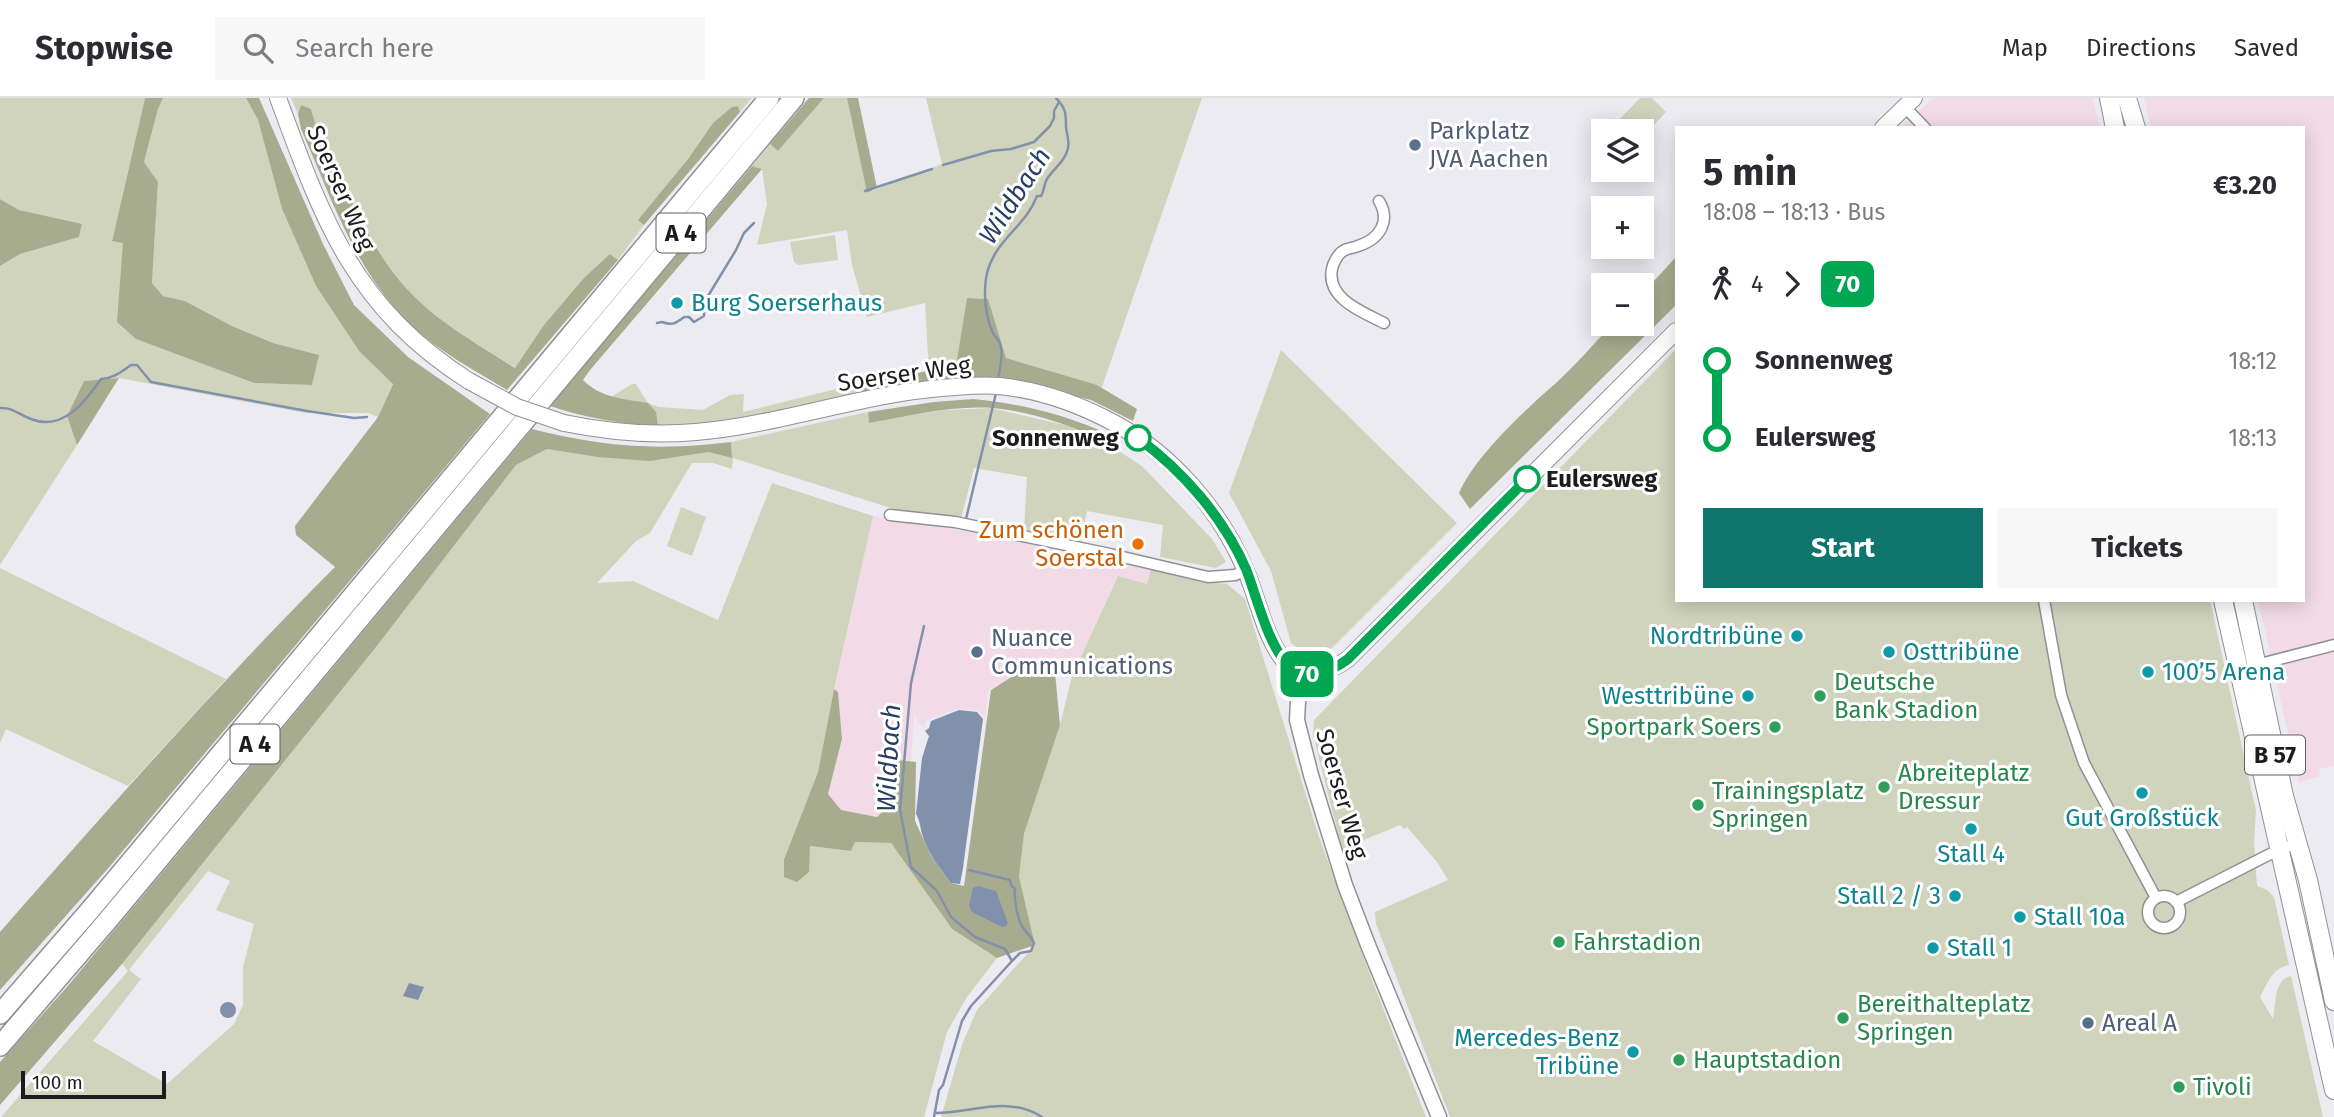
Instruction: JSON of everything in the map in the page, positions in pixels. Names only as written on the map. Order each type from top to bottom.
[{"type":"highway","name":"A 4","points":[[0,1014],[91,909],[769,98]]},
{"type":"highway","name":"A 4","points":[[0,1046],[794,98]]},
{"type":"main road","name":"Soerser Weg","points":[[278,98],[316,200],[358,278],[415,342],[469,381],[517,407],[564,423],[645,434],[698,432],[909,391],[992,386],[1050,397],[1116,424],[1153,449],[1198,493],[1224,527],[1246,570],[1278,651],[1292,667],[1307,674]]},
{"type":"main road","points":[[2109,98],[2115,126]]},
{"type":"main road","points":[[2127,98],[2135,126]]},
{"type":"main road","points":[[1885,126],[1910,103]]},
{"type":"main road","points":[[1307,674],[1331,669],[1348,659],[1675,332]]},
{"type":"main road","name":"B 57","points":[[2224,602],[2288,847],[2306,874],[2334,1001]]},
{"type":"main road","name":"B 57","points":[[2243,602],[2334,1090]]},
{"type":"street","points":[[1910,103],[1924,126]]},
{"type":"street","points":[[1379,201],[1385,211],[1380,232],[1361,246],[1343,251],[1332,268],[1331,278],[1344,301],[1384,323]]},
{"type":"street","points":[[890,515],[955,522],[1110,554],[1208,578],[1235,575],[1246,570]]},
{"type":"street","points":[[2044,602],[2061,695],[2084,763],[2156,898]]},
{"type":"street","points":[[2256,666],[2334,645]]},
{"type":"street","name":"Soerser Weg","points":[[1307,674],[1301,687],[1297,720],[1311,775],[1345,885],[1439,1117]]},
{"type":"street","points":[[2176,902],[2288,847]]},
{"type":"street","points":[[2163,896],[2176,902],[2180,908],[2180,916],[2176,923],[2170,928],[2161,929],[2153,925],[2147,913],[2156,898],[2163,896]]},
{"type":"shaded area","points":[[1933,98],[2093,98],[2100,126],[1903,126]]},
{"type":"shaded area","points":[[2144,98],[2334,98],[2334,766],[2319,769],[2320,776],[2299,782],[2258,602],[2305,602],[2305,126],[2151,126]]},
{"type":"shaded area","points":[[873,516],[1023,540],[1151,569],[1148,584],[1117,577],[1072,676],[1056,669],[1054,673],[1035,662],[988,691],[985,718],[979,711],[956,709],[926,721],[924,728],[914,716],[908,809],[889,805],[877,817],[841,810],[828,794],[842,739],[838,693],[834,689]]},
{"type":"green space","points":[[0,98],[145,98],[112,240],[124,242],[118,322],[137,339],[254,383],[312,385],[318,355],[273,343],[232,326],[185,301],[163,296],[152,283],[158,182],[144,162],[163,98],[246,98],[258,120],[282,209],[316,286],[359,351],[393,383],[378,417],[368,413],[306,413],[119,378],[84,381],[67,416],[77,445],[0,565],[0,266],[20,254],[79,237],[82,225],[19,210],[0,199]]},
{"type":"green space","points":[[145,98],[163,98],[144,162],[158,182],[152,283],[163,296],[185,301],[232,326],[273,343],[319,355],[312,385],[254,383],[136,339],[117,322],[123,243],[112,241]]},
{"type":"green space","points":[[246,98],[259,98],[323,244],[354,305],[408,357],[490,414],[111,865],[0,990],[0,932],[206,701],[335,567],[296,535],[295,526],[378,417],[393,384],[359,351],[316,286],[282,209],[258,120]]},
{"type":"green space","points":[[291,98],[752,98],[740,112],[738,106],[713,123],[639,220],[644,225],[618,260],[610,254],[544,325],[516,368],[445,322],[419,301],[397,277],[379,252],[357,211],[325,147],[311,109],[301,105],[298,114]]},
{"type":"green space","points":[[809,98],[824,98],[778,151],[770,144]]},
{"type":"green space","points":[[824,98],[847,98],[867,193],[942,164],[926,98],[1202,98],[1102,387],[1006,358],[987,299],[967,298],[957,366],[929,371],[925,303],[867,317],[852,265],[847,230],[757,245],[767,204],[762,169],[752,166],[770,144],[778,151]]},
{"type":"green space","points":[[847,98],[858,98],[877,188],[867,193]]},
{"type":"green space","points":[[1640,98],[1652,98],[1666,112],[1654,125],[1654,119],[1620,119]]},
{"type":"green space","points":[[301,105],[311,109],[325,147],[357,211],[379,252],[397,277],[419,301],[445,322],[515,368],[544,325],[584,278],[610,254],[618,260],[507,390],[457,360],[421,334],[374,281],[346,232],[301,129],[298,114]]},
{"type":"green space","points":[[738,106],[740,112],[644,225],[638,220],[688,159],[713,123],[732,107]]},
{"type":"green space","points":[[752,166],[762,169],[583,380],[605,394],[648,403],[656,412],[658,426],[604,420],[550,406]]},
{"type":"green space","points":[[0,199],[19,210],[82,224],[79,237],[20,254],[0,266]]},
{"type":"green space","points":[[835,235],[838,260],[798,265],[794,262],[790,242]]},
{"type":"green space","points":[[1675,258],[1675,306],[1654,327],[1654,281]]},
{"type":"green space","points":[[967,298],[988,299],[1006,358],[1097,385],[1137,409],[1133,421],[1091,400],[998,377],[933,381],[862,392],[861,383],[956,366]]},
{"type":"green space","points":[[1602,336],[1645,336],[1470,509],[1459,493],[1476,464],[1516,420]]},
{"type":"green space","points":[[1281,350],[1457,523],[1326,654],[1306,655],[1291,643],[1271,571],[1229,493]]},
{"type":"green space","name":"Sportpark Soers","points":[[1675,350],[1675,602],[2210,602],[2256,811],[2254,843],[2257,886],[2274,897],[2289,965],[2274,973],[2260,997],[2273,1019],[2281,982],[2291,976],[2323,1117],[1450,1117],[1376,924],[1375,912],[1448,880],[1437,862],[1407,827],[1404,829],[1400,825],[1342,849],[1313,735],[1314,720]]},
{"type":"green space","points":[[119,378],[77,445],[67,416],[84,381]]},
{"type":"green space","points":[[861,383],[862,392],[815,403],[745,417],[674,426],[658,426],[611,397],[636,384],[648,403],[659,407],[703,410],[730,395],[744,394],[743,412]]},
{"type":"green space","points":[[973,399],[1038,410],[1099,430],[1097,437],[1032,415],[978,407],[869,423],[868,412]]},
{"type":"green space","points":[[991,408],[1069,426],[1097,437],[1142,466],[1212,539],[1226,562],[1216,568],[1160,557],[1163,525],[1087,511],[1080,543],[1024,530],[1027,477],[974,468],[961,519],[897,510],[733,458],[732,469],[713,463],[692,463],[650,533],[636,541],[597,583],[633,581],[718,620],[772,483],[873,516],[818,772],[784,858],[810,846],[851,851],[855,842],[891,843],[952,929],[997,958],[967,997],[947,1032],[924,1117],[1,1117],[128,971],[122,964],[380,642],[516,465],[547,449],[597,457],[708,452],[732,458],[731,442],[868,412],[869,422],[945,410]],"holes":[[[208,871],[230,881],[216,910],[254,924],[243,967],[243,1005],[234,1024],[167,1084],[93,1041],[141,979],[129,970]]]},
{"type":"green space","points":[[532,429],[583,440],[631,446],[731,442],[732,458],[708,452],[650,461],[597,457],[547,449],[516,465],[380,642],[122,964],[0,1105],[0,1062],[66,988]]},
{"type":"green space","points":[[681,507],[706,517],[692,556],[667,546]]},
{"type":"green space","points":[[0,568],[226,679],[128,786],[6,729],[0,743]]},
{"type":"green space","points":[[1151,569],[1197,581],[1227,584],[1245,599],[1319,837],[1426,1117],[941,1117],[963,1042],[977,1010],[1035,945],[1019,878],[1024,834],[1060,725],[1072,676],[1118,576],[1147,584]]},
{"type":"green space","points":[[1035,662],[1054,662],[1060,725],[1024,834],[1019,877],[1035,945],[997,958],[952,929],[891,843],[855,842],[851,851],[810,846],[809,872],[797,882],[784,877],[784,859],[818,772],[834,689],[838,692],[842,739],[828,794],[841,810],[877,817],[889,805],[897,760],[916,762],[915,821],[943,873],[951,883],[964,886],[991,690]]},
{"type":"water","points":[[959,710],[977,712],[983,719],[960,884],[951,883],[935,860],[916,814],[922,758],[929,736],[925,731],[931,721]]},
{"type":"water","points":[[978,886],[996,891],[1008,923],[1006,926],[1002,927],[972,912],[969,906],[973,888]]},
{"type":"water","points":[[409,983],[424,987],[418,1000],[403,996]]},
{"type":"water","points":[[228,1002],[236,1010],[228,1018],[220,1010]]},
{"type":"waterway","name":"Wildbach","points":[[998,379],[1002,351],[990,326],[987,311],[987,273],[997,251],[1026,216],[1037,196],[1041,196],[1046,181],[1067,150],[1065,111],[1056,98]]},
{"type":"waterway","points":[[943,165],[1034,142],[1050,126],[1059,102]]},
{"type":"waterway","points":[[865,191],[932,169]]},
{"type":"waterway","points":[[657,323],[674,323],[684,317],[689,317],[694,322],[704,316],[705,301],[744,233],[754,223]]},
{"type":"waterway","points":[[0,408],[43,422],[63,418],[81,405],[101,379],[114,376],[131,365],[137,365],[151,382],[307,411],[354,418],[367,417]]},
{"type":"waterway","name":"Wildbach","points":[[966,519],[996,393]]},
{"type":"waterway","name":"Wildbach","points":[[924,626],[911,683],[900,810],[911,867],[937,891],[951,917],[975,937],[1005,949],[1012,961],[971,1006],[962,1021],[943,1085],[939,1090],[934,1117]]},
{"type":"waterway","points":[[969,870],[1010,880],[1015,889],[1019,920],[1034,943],[1031,951],[1020,953],[1012,961]]},
{"type":"waterway","points":[[936,1113],[1003,1106],[1016,1107],[1042,1117]]},
{"type":"bus line","name":"70","points":[[1138,438],[1169,463],[1198,493],[1224,527],[1246,570],[1278,651],[1284,661],[1307,674],[1321,673],[1348,659],[1527,479]]},
{"type":"place","name":"Parkplatz JVA Aachen","points":[[1415,145]]},
{"type":"place","name":"Burg Soerserhaus","points":[[677,303]]},
{"type":"place","name":"Sonnenweg","points":[[1138,438]]},
{"type":"place","name":"Eulersweg","points":[[1527,479]]},
{"type":"place","name":"Zum schönen Soerstal","points":[[1138,544]]},
{"type":"place","name":"Nordtribüne","points":[[1797,636]]},
{"type":"place","name":"Nuance Communications","points":[[977,652]]},
{"type":"place","name":"Osttribüne","points":[[1889,652]]},
{"type":"place","name":"100’5 Arena","points":[[2148,672]]},
{"type":"place","name":"Westtribüne","points":[[1748,696]]},
{"type":"place","name":"Deutsche Bank Stadion","points":[[1820,696]]},
{"type":"place","name":"Sportpark Soers","points":[[1775,727]]},
{"type":"place","name":"Abreiteplatz Dressur","points":[[1884,787]]},
{"type":"place","name":"Gut Großstück","points":[[2142,793]]},
{"type":"place","name":"Trainingsplatz Springen","points":[[1698,805]]},
{"type":"place","name":"Stall 4","points":[[1971,829]]},
{"type":"place","name":"Stall 2 / 3","points":[[1955,896]]},
{"type":"place","name":"Stall 10a","points":[[2020,917]]},
{"type":"place","name":"Fahrstadion","points":[[1559,942]]},
{"type":"place","name":"Stall 1","points":[[1933,948]]},
{"type":"place","name":"Bereithalteplatz Springen","points":[[1843,1018]]},
{"type":"place","name":"Areal A","points":[[2088,1023]]},
{"type":"place","name":"Mercedes-Benz Tribüne","points":[[1633,1052]]},
{"type":"place","name":"Hauptstadion","points":[[1679,1060]]},
{"type":"place","name":"Tivoli","points":[[2179,1087]]}]
